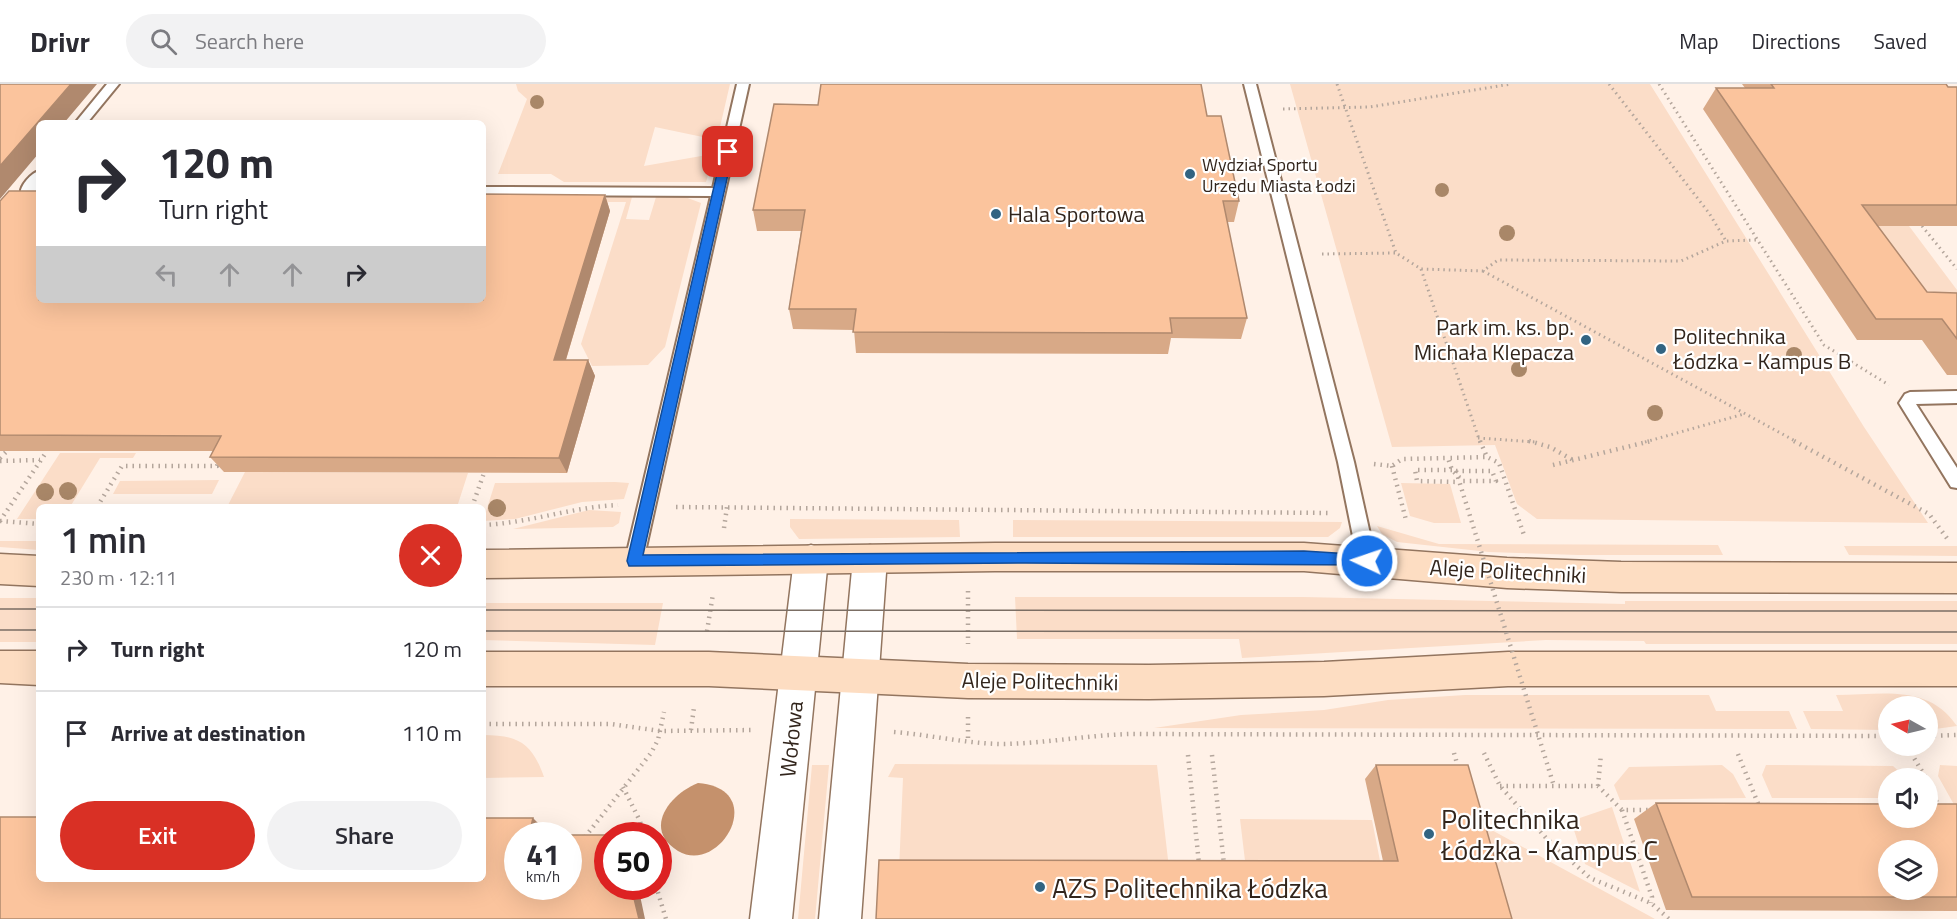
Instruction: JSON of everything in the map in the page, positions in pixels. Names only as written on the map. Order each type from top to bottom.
[{"type":"main road","name":"Aleje Politechniki","points":[[486,564],[812,559],[1304,557],[1507,573],[1621,577],[1957,578]]},
{"type":"main road","points":[[0,569],[36,571]]},
{"type":"main road","points":[[0,668],[36,668]]},
{"type":"main road","name":"Aleje Politechniki","points":[[486,669],[701,669],[968,681],[1240,681],[1508,669],[1956,670]]},
{"type":"street","name":"Wołowa","points":[[771,919],[812,559]]},
{"type":"street","points":[[840,919],[870,559]]},
{"type":"lane","points":[[83,120],[113,84]]},
{"type":"lane","points":[[634,561],[743,84]]},
{"type":"lane","points":[[1250,84],[1358,516],[1367,561]]},
{"type":"lane","points":[[15,205],[33,191]]},
{"type":"lane","points":[[486,191],[719,192]]},
{"type":"lane","points":[[1957,397],[1910,398],[1907,403],[1909,410],[1957,482]]},
{"type":"path","points":[[1337,84],[1396,253]]},
{"type":"path","points":[[1297,109],[1346,109],[1511,84]]},
{"type":"path","points":[[1609,84],[1709,213],[1726,241]]},
{"type":"path","points":[[1659,84],[1824,345],[1910,398]]},
{"type":"path","points":[[1922,226],[1957,269]]},
{"type":"path","points":[[1483,271],[1498,260],[1681,261],[1726,241],[1756,240]]},
{"type":"path","points":[[1336,253],[1396,253],[1421,269],[1483,271],[1929,514],[1949,541]]},
{"type":"path","points":[[1421,269],[1478,438],[1487,457]]},
{"type":"path","points":[[1553,465],[1745,414]]},
{"type":"path","points":[[1478,438],[1529,440],[1555,446],[1574,460]]},
{"type":"path","points":[[0,460],[8,450]]},
{"type":"path","points":[[36,524],[0,521],[47,451]]},
{"type":"path","points":[[1406,519],[1392,466],[1402,459],[1487,457],[1499,463],[1525,539]]},
{"type":"path","points":[[99,504],[122,466],[217,466],[221,458]]},
{"type":"path","points":[[1448,458],[1452,470],[1462,481],[1496,480],[1492,471],[1456,471],[1460,482],[1554,786]]},
{"type":"path","points":[[0,460],[41,460]]},
{"type":"path","points":[[1452,470],[1414,470],[1417,481],[1460,482]]},
{"type":"path","points":[[473,504],[484,473]]},
{"type":"path","points":[[486,525],[515,523],[585,506],[968,511],[1315,512],[1358,516]]},
{"type":"path","points":[[691,730],[727,507]]},
{"type":"path","points":[[968,511],[968,743]]},
{"type":"path","points":[[1471,539],[1482,539]]},
{"type":"path","points":[[1514,539],[1537,539]]},
{"type":"path","points":[[1937,541],[1957,541]]},
{"type":"path","points":[[582,843],[598,815],[650,754],[660,730],[664,712]]},
{"type":"path","points":[[486,724],[612,723],[660,730],[791,731]]},
{"type":"path","points":[[856,732],[922,734],[941,740],[968,743],[1021,744],[1087,736],[1131,734],[1878,736]]},
{"type":"path","points":[[1938,736],[1957,735]]},
{"type":"path","points":[[1454,753],[1460,776]]},
{"type":"path","points":[[1484,753],[1500,786],[1547,839],[1590,878],[1651,903],[1669,919]]},
{"type":"path","points":[[1212,754],[1225,868]]},
{"type":"path","points":[[1598,786],[1601,754]]},
{"type":"path","points":[[1738,754],[1760,809],[1748,809]]},
{"type":"path","points":[[1188,756],[1200,874]]},
{"type":"path","points":[[1500,786],[1598,786],[1622,810],[1652,897],[1651,903]]},
{"type":"path","points":[[622,787],[639,822]]},
{"type":"path","points":[[1622,810],[1657,810]]},
{"type":"path","points":[[660,900],[666,919]]},
{"type":"shaded area","points":[[516,84],[730,84],[717,140],[655,127],[644,166],[707,155],[712,161],[706,182],[564,182],[551,174],[498,174],[527,99],[518,91]]},
{"type":"shaded area","name":"Park im. ks. bp. Michała Klepacza","points":[[1290,84],[1650,84],[1864,427],[1928,523],[1537,519],[1517,504],[1495,445],[1392,447]]},
{"type":"shaded area","points":[[632,197],[626,219],[649,220],[656,197],[685,197],[701,203],[665,347],[648,365],[592,366],[581,344],[626,202],[541,202],[542,199]]},
{"type":"shaded area","points":[[1844,226],[1909,226],[1957,290],[1957,313],[1907,313]]},
{"type":"shaded area","points":[[60,453],[136,453],[133,458],[100,458],[72,504],[36,504],[36,519],[17,519]]},
{"type":"shaded area","points":[[245,472],[468,473],[458,504],[229,504]]},
{"type":"shaded area","points":[[219,480],[212,494],[113,494],[120,481]]},
{"type":"shaded area","points":[[495,483],[629,483],[624,499],[582,502],[515,519],[486,521],[486,512]]},
{"type":"shaded area","points":[[1401,483],[1450,484],[1461,523],[1434,523],[1410,516]]},
{"type":"shaded area","points":[[589,510],[621,512],[619,523],[613,527],[513,529]]},
{"type":"shaded area","points":[[790,519],[959,520],[960,537],[799,539],[790,527]]},
{"type":"shaded area","points":[[1013,520],[1342,522],[1340,528],[1328,537],[1013,537]]},
{"type":"shaded area","points":[[1377,526],[1439,544],[1718,545],[1723,555],[1578,555],[1489,552],[1397,542],[1382,534]]},
{"type":"shaded area","points":[[0,541],[36,541],[36,550],[0,547]]},
{"type":"shaded area","points":[[1844,546],[1957,546],[1957,556],[1849,555]]},
{"type":"shaded area","points":[[1015,597],[1303,597],[1625,604],[1625,601],[1957,601],[1957,644],[1646,644],[1644,641],[1546,640],[1242,658],[1239,639],[1017,639]]},
{"type":"shaded area","points":[[0,598],[36,598],[36,642],[0,642]]},
{"type":"shaded area","points":[[486,603],[663,603],[655,645],[486,640]]},
{"type":"shaded area","points":[[1886,693],[1913,696],[1878,696],[1878,730],[1811,729],[1803,711],[1843,711],[1836,695]]},
{"type":"shaded area","points":[[1465,695],[1709,695],[1716,711],[1789,711],[1797,729],[1154,728],[1241,715],[1324,710],[1388,700]]},
{"type":"shaded area","points":[[1938,707],[1945,712],[1957,726],[1938,729]]},
{"type":"shaded area","points":[[486,735],[515,739],[522,743],[534,756],[544,777],[486,778]]},
{"type":"shaded area","points":[[895,764],[1157,765],[1169,868],[899,870],[903,778],[888,777]]},
{"type":"shaded area","points":[[812,765],[829,765],[815,919],[798,919]]},
{"type":"shaded area","points":[[1722,765],[1733,774],[1746,798],[1620,800],[1614,785],[1629,767]]},
{"type":"shaded area","points":[[1766,765],[1893,766],[1895,768],[1878,768],[1878,798],[1772,798],[1762,775]]},
{"type":"shaded area","points":[[1940,765],[1957,766],[1957,810],[1938,776]]},
{"type":"shaded area","points":[[698,783],[720,789],[731,800],[734,814],[731,829],[722,842],[709,852],[694,856],[678,851],[672,846],[672,822],[661,822],[670,804],[688,788]]},
{"type":"shaded area","points":[[1612,807],[1640,892],[1585,864],[1571,821]]},
{"type":"shaded area","points":[[1240,819],[1372,820],[1382,871],[1246,869]]},
{"type":"shaded area","points":[[1488,828],[1655,919],[1505,919],[1480,829]]},
{"type":"building","points":[[0,84],[71,84],[40,120],[36,120],[36,124],[0,166]]},
{"type":"building","name":"Hala Sportowa","points":[[821,84],[1201,84],[1207,116],[1221,116],[1239,201],[1223,201],[1247,318],[1170,318],[1172,333],[853,332],[856,309],[789,309],[805,210],[753,210],[774,104],[818,105]]},
{"type":"building","points":[[1771,84],[1946,84],[1948,87],[1957,87],[1957,205],[1862,205],[1927,292],[1957,293],[1957,339],[1942,319],[1876,319],[1716,88],[1774,88]]},
{"type":"building","points":[[9,191],[36,191],[36,303],[486,303],[486,194],[605,195],[554,360],[588,360],[559,458],[210,457],[221,436],[0,435],[0,201]]},
{"type":"building","points":[[1376,765],[1468,765],[1512,919],[876,919],[879,860],[1398,861]]},
{"type":"building","points":[[1656,803],[1878,804],[1878,828],[1938,828],[1938,804],[1957,804],[1957,897],[1938,897],[1938,840],[1878,840],[1878,897],[1692,897]]},
{"type":"building","points":[[0,817],[36,817],[36,882],[486,882],[486,818],[533,818],[532,822],[504,822],[504,900],[582,900],[582,835],[594,835],[594,900],[634,900],[639,919],[0,919]]},
{"type":"tram line","points":[[0,609],[36,609]]},
{"type":"tram line","points":[[486,610],[1957,611]]},
{"type":"tram line","points":[[0,630],[36,630]]},
{"type":"tram line","points":[[486,631],[1957,632]]},
{"type":"place","name":"Wydział Sportu Urzędu Miasta Łodzi","points":[[1190,174]]},
{"type":"place","name":"Hala Sportowa","points":[[996,214]]},
{"type":"place","name":"Park im. ks. bp. Michała Klepacza","points":[[1586,340]]},
{"type":"place","name":"Politechnika Łódzka - Kampus B","points":[[1661,349]]},
{"type":"place","name":"Politechnika Łódzka - Kampus C","points":[[1429,834]]},
{"type":"place","name":"AZS Politechnika Łódzka","points":[[1040,887]]},
{"type":"route","points":[[728,152],[634,561],[1304,557],[1367,561]]}]
